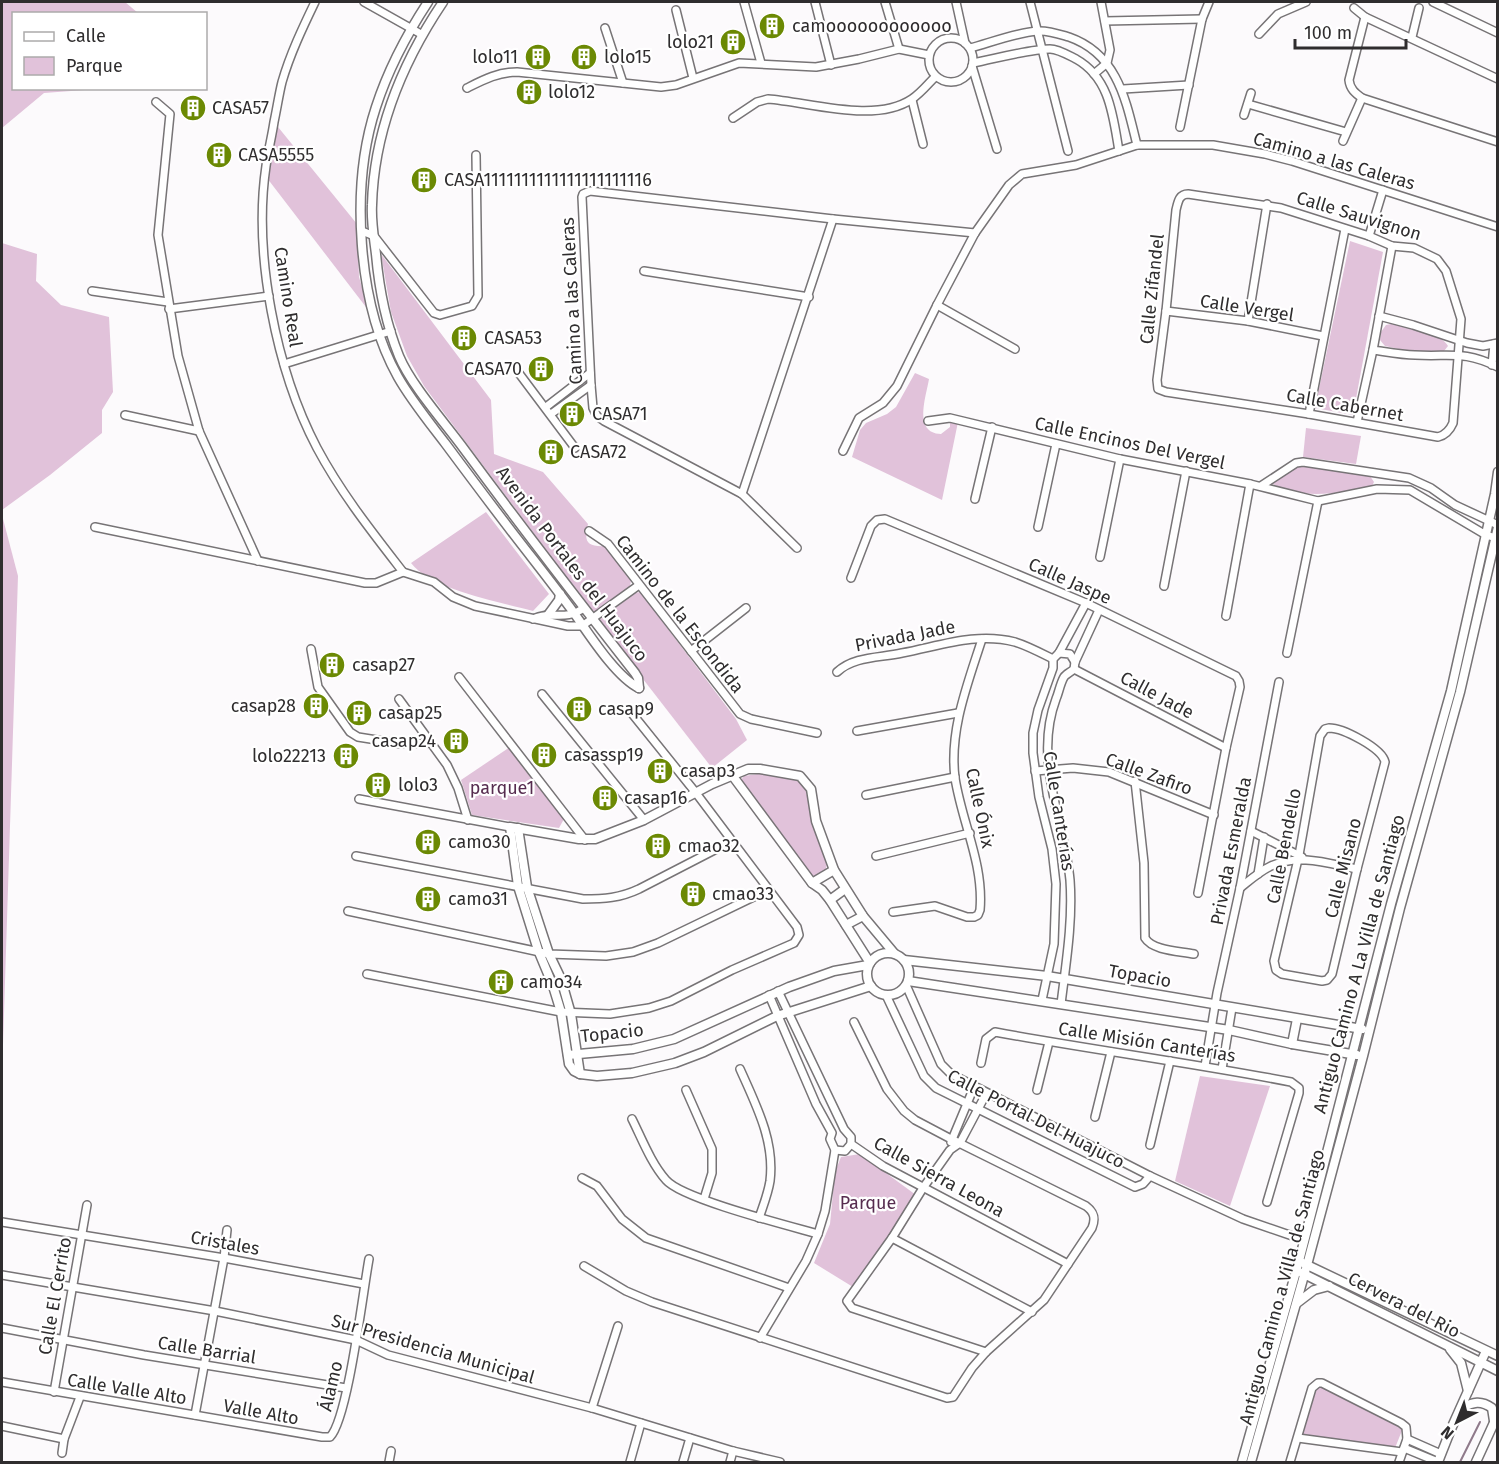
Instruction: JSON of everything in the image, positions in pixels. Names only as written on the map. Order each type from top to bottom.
[{"type":"street","name":"Camino Real","points":[[315,2],[282,82],[265,168],[262,232],[269,296],[295,401],[318,449],[362,519],[403,572]]},
{"type":"street","points":[[364,2],[421,34]]},
{"type":"street","name":"Avenida Portales del Huajuco","points":[[428,2],[411,28],[376,108],[365,164],[361,206],[362,231],[368,292],[379,334],[398,377],[425,416],[582,626],[627,681],[639,688],[635,673],[413,380],[400,357],[391,331],[378,280],[374,236],[372,205],[377,156],[387,112],[405,67],[421,34],[443,2]]},
{"type":"street","points":[[744,2],[760,63]]},
{"type":"street","points":[[815,2],[831,65]]},
{"type":"street","points":[[885,2],[898,49]]},
{"type":"street","points":[[956,2],[997,149]]},
{"type":"street","points":[[1030,2],[1068,151]]},
{"type":"street","points":[[1094,74],[1107,63],[1110,50],[1101,2]]},
{"type":"street","points":[[1180,128],[1203,19],[1209,2]]},
{"type":"street","points":[[1258,34],[1278,14],[1306,2]]},
{"type":"street","points":[[1433,2],[1497,33]]},
{"type":"street","points":[[1354,8],[1365,17],[1497,78]]},
{"type":"street","points":[[1412,37],[1419,8]]},
{"type":"street","points":[[676,10],[693,78]]},
{"type":"street","points":[[1365,17],[1349,80],[1352,89],[1362,98],[1497,142]]},
{"type":"street","points":[[1105,21],[1203,19]]},
{"type":"street","points":[[605,27],[623,83]]},
{"type":"street","points":[[972,65],[969,73],[957,82],[949,82],[936,77],[929,66],[929,54],[937,42],[951,38],[967,46],[1037,31],[1055,32],[1081,41],[1107,63],[1123,89],[1137,145]]},
{"type":"street","points":[[467,88],[505,72],[661,87],[676,85],[739,63],[816,67],[898,49],[929,54]]},
{"type":"street","points":[[972,65],[1052,49],[1080,61],[1103,86],[1113,113],[1119,151]]},
{"type":"street","points":[[733,118],[757,102],[768,99],[835,108],[877,110],[912,100],[936,77]]},
{"type":"street","points":[[1123,89],[1189,85]]},
{"type":"street","points":[[1244,116],[1251,93]]},
{"type":"street","points":[[1343,141],[1362,98]]},
{"type":"street","points":[[912,100],[923,144]]},
{"type":"street","points":[[156,102],[170,114],[158,235],[178,356],[199,430],[258,561]]},
{"type":"street","points":[[1248,104],[1346,132]]},
{"type":"street","points":[[1113,113],[1129,111]]},
{"type":"street","name":"Camino a las Caleras","points":[[843,452],[854,424],[859,418],[883,403],[897,386],[975,233],[1009,185],[1022,174],[1076,165],[1137,145],[1213,145],[1265,154],[1497,227]]},
{"type":"street","points":[[362,231],[374,236],[434,313],[440,315],[472,306],[478,296],[476,155]]},
{"type":"street","points":[[1370,236],[1383,190]]},
{"type":"street","name":"Camino a las Caleras","points":[[797,548],[742,494],[597,416],[593,408],[590,373],[582,197],[586,191],[975,233]]},
{"type":"street","name":"Calle Sauvignon","points":[[1183,195],[1267,204],[1370,236],[1392,246],[1414,248],[1427,253],[1441,263],[1446,270],[1459,310],[1462,329],[1460,354]]},
{"type":"street","name":"Calle Zifandel","points":[[1158,389],[1157,380],[1176,210],[1179,198],[1183,195]]},
{"type":"street","points":[[1248,321],[1267,204]]},
{"type":"street","points":[[742,494],[833,219]]},
{"type":"street","points":[[1309,414],[1345,229]]},
{"type":"street","points":[[1357,422],[1374,350],[1392,246]]},
{"type":"street","points":[[644,271],[809,297]]},
{"type":"street","points":[[92,291],[169,306],[269,296]]},
{"type":"street","points":[[937,305],[1014,349]]},
{"type":"street","name":"Calle Vergel","points":[[1166,311],[1248,321],[1323,336]]},
{"type":"street","points":[[1374,350],[1414,356],[1460,354],[1495,366],[1496,343],[1483,346],[1461,342],[1379,316]]},
{"type":"street","points":[[284,364],[391,331]]},
{"type":"street","points":[[1481,360],[1483,346]]},
{"type":"street","name":"Calle Cabernet","points":[[1158,389],[1443,436],[1450,430],[1453,423],[1460,354]]},
{"type":"street","points":[[515,368],[575,448]]},
{"type":"street","points":[[548,411],[590,373]]},
{"type":"street","points":[[548,411],[591,385]]},
{"type":"street","points":[[125,415],[199,430]]},
{"type":"street","name":"Calle Encinos Del Vergel","points":[[928,421],[950,418],[1120,459],[1250,483],[1318,501],[1377,489],[1410,490],[1486,535],[1496,538]]},
{"type":"street","points":[[975,498],[992,428]]},
{"type":"street","points":[[1038,527],[1056,444]]},
{"type":"street","points":[[1100,557],[1120,459]]},
{"type":"street","points":[[1261,486],[1303,462],[1409,478],[1455,505],[1494,524]]},
{"type":"street","points":[[1164,586],[1186,471]]},
{"type":"street","name":"Antiguo Camino A La Villa de Santiago","points":[[1242,1462],[1304,1240],[1391,904],[1451,691],[1486,535],[1494,524],[1497,472]]},
{"type":"street","points":[[1376,474],[1377,489]]},
{"type":"street","points":[[1226,616],[1250,483]]},
{"type":"street","points":[[1287,653],[1318,501]]},
{"type":"street","name":"Calle Jaspe","points":[[850,578],[871,526],[874,522],[885,519],[1086,603],[1229,672],[1239,681],[1240,687],[1226,748]]},
{"type":"street","name":"Antiguo Camino a Villa de Santiago","points":[[1251,1462],[1306,1270],[1460,692],[1496,538],[1494,524]]},
{"type":"street","points":[[95,526],[370,584],[403,572],[434,582],[463,602],[560,625],[582,626],[639,585]]},
{"type":"street","name":"Camino de la Escondida","points":[[589,531],[608,544],[740,714],[751,719],[817,733]]},
{"type":"street","points":[[548,615],[559,600],[560,594]]},
{"type":"street","name":"Calle Canterías","points":[[1042,1000],[1053,944],[1056,912],[1054,865],[1039,797],[1033,733],[1056,656],[1086,603]]},
{"type":"street","points":[[533,619],[548,615],[575,614],[584,608]]},
{"type":"street","points":[[691,651],[746,608]]},
{"type":"street","points":[[1053,668],[1060,675],[1065,675],[1074,665],[1099,610]]},
{"type":"street","name":"Calle Jade","points":[[982,639],[1016,642],[1056,656],[1070,654],[1074,665],[1226,748]]},
{"type":"street","name":"Privada Jade","points":[[837,672],[850,662],[904,653],[946,642],[982,639]]},
{"type":"street","name":"Calle Ónix","points":[[893,912],[935,906],[968,917],[978,915],[981,907],[970,833],[955,777],[958,713],[982,639]]},
{"type":"street","points":[[311,650],[318,687],[350,732],[358,737],[402,744],[431,743]]},
{"type":"street","name":"Calle Canterías","points":[[1061,1004],[1068,945],[1070,880],[1048,771],[1048,729],[1051,712],[1065,675]]},
{"type":"street","points":[[459,676],[585,840]]},
{"type":"street","name":"Privada Esmeralda","points":[[1205,1066],[1279,682]]},
{"type":"street","points":[[542,694],[644,820]]},
{"type":"street","points":[[399,699],[447,765],[458,788],[468,820]]},
{"type":"street","points":[[367,974],[572,1014],[610,1014],[649,1008],[671,1001],[732,970],[794,943],[799,935],[797,927],[696,793],[630,711]]},
{"type":"street","points":[[857,731],[958,713]]},
{"type":"street","name":"Calle Misano","points":[[1325,729],[1338,729],[1377,750],[1385,758],[1332,974],[1327,980]]},
{"type":"street","name":"Calle Bendello","points":[[1325,729],[1320,736],[1301,858],[1275,961],[1276,970],[1282,974],[1327,980]]},
{"type":"street","points":[[1198,893],[1226,748]]},
{"type":"street","name":"Calle Zafiro","points":[[1035,771],[1073,768],[1096,770],[1135,781],[1214,815]]},
{"type":"street","points":[[359,800],[585,840],[610,834],[644,820],[748,769],[794,774],[804,778],[811,789],[816,821],[834,870],[845,889],[863,916],[894,953],[904,960],[909,974],[907,983],[901,991],[886,995],[871,986],[867,972],[869,964],[880,954],[894,953]]},
{"type":"street","points":[[732,775],[812,883],[830,900],[869,964]]},
{"type":"street","points":[[866,795],[955,777]]},
{"type":"street","points":[[1135,781],[1144,863],[1144,930],[1147,942],[1155,946],[1194,954]]},
{"type":"street","points":[[514,827],[522,887],[538,950],[561,1012],[568,1055]]},
{"type":"street","points":[[1251,831],[1301,858],[1357,869]]},
{"type":"street","points":[[876,856],[970,833]]},
{"type":"street","points":[[1258,874],[1263,837]]},
{"type":"street","points":[[356,856],[583,898],[623,896],[732,841]]},
{"type":"street","points":[[1240,888],[1258,874],[1282,862],[1301,858]]},
{"type":"street","points":[[812,883],[834,870]]},
{"type":"street","points":[[522,887],[561,979],[572,1014],[580,1074],[597,1076],[632,1073],[675,1063],[704,1052],[777,1016],[871,986]]},
{"type":"street","points":[[830,900],[845,889]]},
{"type":"street","points":[[348,911],[549,954],[606,956],[633,952],[658,943],[768,890]]},
{"type":"street","points":[[846,926],[863,916]]},
{"type":"street","points":[[1053,944],[1068,945]]},
{"type":"street","name":"Topacio","points":[[904,960],[1047,976],[1369,1031]]},
{"type":"street","name":"Topacio","points":[[580,1074],[570,1068],[568,1055],[633,1049],[674,1040],[778,991],[834,971],[869,964]]},
{"type":"street","points":[[907,983],[1042,1000],[1229,1030],[1292,1044],[1364,1056]]},
{"type":"street","name":"Calle Portal Del Huajuco","points":[[907,983],[941,1064],[951,1074],[986,1094],[1150,1176],[1243,1219],[1304,1240]]},
{"type":"street","name":"Calle Sierra Leona","points":[[778,991],[844,1129],[851,1137],[851,1144],[883,1166],[1068,1264]]},
{"type":"street","points":[[768,995],[816,1104],[832,1133]]},
{"type":"street","name":"Calle Portal Del Huajuco","points":[[886,995],[924,1076],[936,1088],[1136,1187],[1150,1176]]},
{"type":"street","points":[[1222,1069],[1232,1008]]},
{"type":"street","points":[[1292,1044],[1297,1019]]},
{"type":"street","points":[[584,1266],[639,1297],[951,1398],[972,1368],[986,1353],[1044,1300],[1092,1228],[1095,1222],[1094,1216],[1086,1206],[915,1120],[896,1102],[854,1022]]},
{"type":"street","name":"Calle Misión Canterías","points":[[981,1063],[988,1035],[995,1032],[1291,1082],[1299,1088],[1299,1093],[1267,1202]]},
{"type":"street","points":[[1037,1090],[1049,1042]]},
{"type":"street","points":[[793,1049],[804,1045]]},
{"type":"street","points":[[1095,1117],[1111,1052]]},
{"type":"street","points":[[1150,1145],[1170,1061]]},
{"type":"street","points":[[740,1069],[759,1112],[770,1146],[769,1183],[759,1218]]},
{"type":"street","points":[[950,1150],[951,1139],[974,1087]]},
{"type":"street","points":[[686,1090],[712,1149],[712,1173],[704,1199]]},
{"type":"street","points":[[986,1094],[960,1143],[950,1150],[892,1238],[848,1298],[848,1304],[852,1308],[986,1353]]},
{"type":"street","points":[[632,1119],[666,1181],[686,1193],[759,1218],[818,1234]]},
{"type":"street","points":[[760,1338],[806,1260],[818,1234],[825,1211],[835,1150],[830,1139],[835,1130],[844,1129]]},
{"type":"street","points":[[835,1150],[845,1151],[851,1144]]},
{"type":"street","points":[[582,1178],[597,1186],[622,1218],[646,1238],[789,1288]]},
{"type":"street","name":"Calle El Cerrito","points":[[54,1392],[87,1206]]},
{"type":"street","name":"Cristales","points":[[2,1222],[224,1258],[364,1284]]},
{"type":"street","points":[[195,1415],[215,1311],[227,1230]]},
{"type":"street","points":[[892,1238],[1032,1312]]},
{"type":"street","name":"Álamo","points":[[321,1437],[330,1437],[336,1428],[356,1340],[369,1259]]},
{"type":"street","name":"Cervera del Rio","points":[[1297,1265],[1497,1356]]},
{"type":"street","name":"Cervera del Rio","points":[[1306,1270],[1329,1286],[1497,1371]]},
{"type":"street","name":"Sur Presidencia Municipal","points":[[2,1275],[215,1311],[356,1340],[388,1355],[592,1408],[780,1462]]},
{"type":"street","points":[[1297,1303],[1314,1290],[1329,1286]]},
{"type":"street","points":[[592,1408],[618,1326]]},
{"type":"street","name":"Calle Barrial","points":[[2,1328],[346,1388]]},
{"type":"street","points":[[1446,1344],[1461,1363],[1468,1393]]},
{"type":"street","points":[[1439,1460],[1486,1351]]},
{"type":"street","name":"Calle Valle Alto","points":[[2,1382],[195,1415]]},
{"type":"street","points":[[1290,1462],[1312,1388],[1318,1383],[1326,1384],[1401,1423],[1408,1436],[1439,1460]]},
{"type":"street","points":[[62,1453],[64,1439],[80,1397]]},
{"type":"street","points":[[1462,1408],[1475,1402],[1487,1404],[1492,1408],[1496,1418],[1476,1462]]},
{"type":"street","name":"Valle Alto","points":[[195,1415],[321,1437]]},
{"type":"street","points":[[630,1462],[641,1423]]},
{"type":"street","points":[[2,1426],[64,1439]]},
{"type":"street","points":[[1399,1462],[1408,1436]]},
{"type":"street","points":[[683,1462],[690,1438]]},
{"type":"street","points":[[1298,1438],[1403,1450],[1439,1460]]},
{"type":"street","points":[[730,1462],[733,1450]]},
{"type":"street","points":[[389,1462],[391,1451]]},
{"type":"green space","points":[[2,2],[125,2],[137,12],[12,12],[12,90],[84,90],[44,93],[2,128]]},
{"type":"green space","points":[[278,127],[357,224],[359,277],[369,311],[267,178]]},
{"type":"green space","points":[[1350,241],[1383,252],[1353,415],[1315,408]]},
{"type":"green space","points":[[2,243],[37,254],[36,281],[61,305],[109,317],[113,392],[102,410],[102,433],[2,510]]},
{"type":"green space","points":[[381,254],[491,400],[494,454],[543,472],[588,524],[586,536],[588,542],[595,546],[606,546],[631,580],[630,587],[596,612],[590,609],[424,386],[407,356],[391,312]]},
{"type":"green space","points":[[1391,324],[1431,334],[1448,346],[1444,351],[1413,352],[1385,346],[1380,340],[1381,332],[1386,325]]},
{"type":"green space","points":[[915,373],[929,379],[923,413],[927,428],[941,434],[950,427],[950,421],[958,422],[942,500],[852,457],[860,430],[866,423],[887,414],[896,407]]},
{"type":"green space","points":[[1306,428],[1361,436],[1356,464],[1303,457]]},
{"type":"green space","points":[[1303,465],[1370,476],[1374,482],[1372,486],[1321,494],[1296,492],[1271,483],[1290,470]]},
{"type":"green space","points":[[486,512],[549,594],[533,611],[450,588],[434,581],[411,563]]},
{"type":"green space","points":[[2,515],[18,576],[2,1076]]},
{"type":"green space","points":[[640,592],[736,719],[747,740],[712,768],[598,621],[635,593]]},
{"type":"green space","name":"parque1","points":[[510,747],[564,819],[559,828],[472,815],[461,780]]},
{"type":"green space","points":[[764,773],[798,780],[805,787],[815,830],[827,864],[825,872],[815,877],[809,873],[741,780],[744,776]]},
{"type":"green space","points":[[1200,1076],[1270,1086],[1230,1206],[1175,1181]]},
{"type":"green space","name":"Parque","points":[[860,1154],[916,1195],[853,1287],[814,1263],[830,1224],[835,1172],[841,1157]]},
{"type":"green space","points":[[1315,1387],[1321,1387],[1403,1428],[1395,1448],[1302,1434]]},
{"type":"waterway","points":[[1460,1462],[1480,1422]]},
{"type":"place","name":"camoooooooooooo","points":[[772,26]]},
{"type":"place","name":"lolo21","points":[[733,42]]},
{"type":"place","name":"lolo11","points":[[538,57]]},
{"type":"place","name":"lolo15","points":[[584,57]]},
{"type":"place","name":"lolo12","points":[[529,92]]},
{"type":"place","name":"CASA57","points":[[193,108]]},
{"type":"place","name":"CASA5555","points":[[219,155]]},
{"type":"place","name":"CASA1111111111111111111116","points":[[424,180]]},
{"type":"place","name":"CASA53","points":[[464,338]]},
{"type":"place","name":"CASA70","points":[[541,369]]},
{"type":"place","name":"CASA71","points":[[572,414]]},
{"type":"place","name":"CASA72","points":[[551,452]]},
{"type":"place","name":"casap27","points":[[332,665]]},
{"type":"place","name":"casap28","points":[[316,706]]},
{"type":"place","name":"casap9","points":[[579,709]]},
{"type":"place","name":"casap25","points":[[359,713]]},
{"type":"place","name":"casap24","points":[[456,741]]},
{"type":"place","name":"casassp19","points":[[544,755]]},
{"type":"place","name":"lolo22213","points":[[346,756]]},
{"type":"place","name":"casap3","points":[[660,771]]},
{"type":"place","name":"lolo3","points":[[378,785]]},
{"type":"place","name":"casap16","points":[[605,798]]},
{"type":"place","name":"camo30","points":[[428,842]]},
{"type":"place","name":"cmao32","points":[[658,846]]},
{"type":"place","name":"cmao33","points":[[693,894]]},
{"type":"place","name":"camo31","points":[[428,899]]},
{"type":"place","name":"camo34","points":[[501,982]]}]
